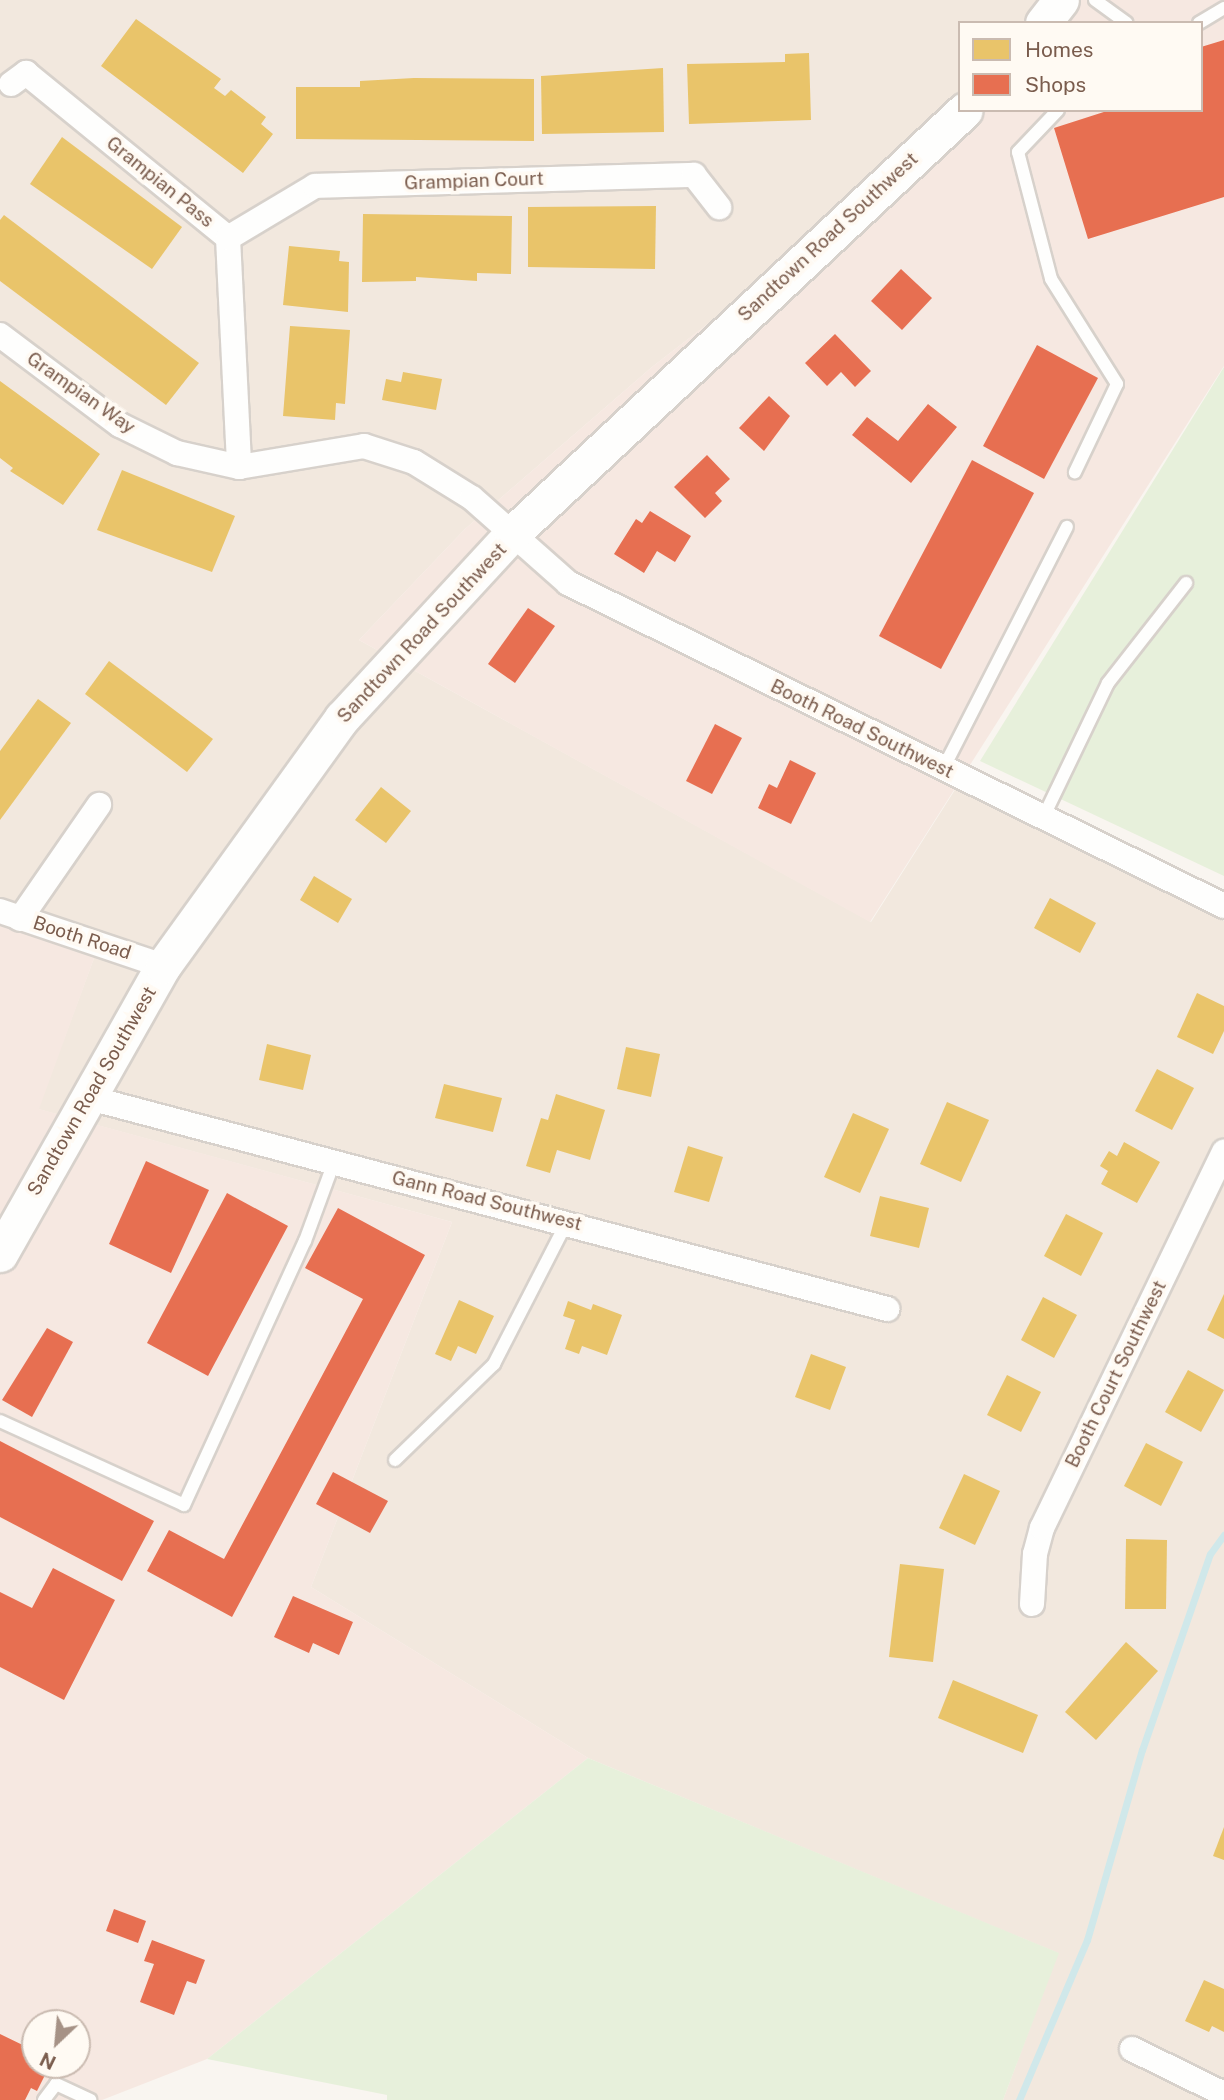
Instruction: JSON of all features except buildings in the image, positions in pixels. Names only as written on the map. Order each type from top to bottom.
[{"type":"street","points":[[1044,21],[1060,0]]},
{"type":"street","name":"Grampian Pass","points":[[11,84],[26,73],[228,238],[239,467]]},
{"type":"street","name":"Sandtown Road Southwest","points":[[0,1254],[86,1097],[163,966],[342,718],[512,534],[963,112]]},
{"type":"street","name":"Grampian Court","points":[[228,238],[315,186],[694,174],[719,207]]},
{"type":"street","name":"Grampian Way","points":[[0,335],[120,425],[177,453],[239,467],[364,446],[414,462],[472,498],[512,534]]},
{"type":"street","name":"Booth Road Southwest","points":[[512,534],[568,583],[1224,905]]},
{"type":"street","points":[[10,915],[99,805]]},
{"type":"street","name":"Booth Road","points":[[10,915],[163,966]]},
{"type":"street","name":"Gann Road Southwest","points":[[86,1097],[567,1221],[887,1309]]},
{"type":"street","name":"Booth Court Southwest","points":[[1032,1604],[1035,1555],[1042,1528],[1224,1152]]},
{"type":"street","points":[[1132,2049],[1224,2094]]},
{"type":"lane","points":[[1095,0],[1123,21]]},
{"type":"lane","points":[[1202,21],[1224,8]]},
{"type":"lane","points":[[1056,112],[1018,152],[1051,279],[1116,384],[1075,472]]},
{"type":"lane","points":[[943,769],[1067,527]]},
{"type":"lane","points":[[1043,818],[1108,683],[1186,583]]},
{"type":"lane","points":[[0,1421],[184,1505],[305,1241],[334,1161]]},
{"type":"lane","points":[[395,1460],[494,1364],[567,1221]]},
{"type":"lane","points":[[44,2100],[56,2084],[90,2100]]},
{"type":"shaded area","points":[[0,0],[1073,0],[1052,21],[958,21],[958,112],[882,189],[652,367],[465,529],[359,640],[871,922],[958,785],[1224,921],[1224,2100],[1003,2100],[1058,1953],[588,1758],[311,1587],[452,1222],[38,1109],[100,942],[0,918]]},
{"type":"shaded area","points":[[1073,0],[1224,0],[1224,366],[870,922],[359,640],[465,529],[652,367],[882,189],[959,112],[1203,112],[1203,21],[1052,21]]},
{"type":"shaded area","points":[[0,918],[100,942],[39,1109],[452,1222],[311,1587],[588,1758],[207,2059],[102,2100],[0,2100]]},
{"type":"green space","points":[[1224,367],[1224,876],[980,761]]},
{"type":"green space","points":[[588,1758],[1059,1953],[1003,2100],[387,2100],[387,2095],[207,2059]]},
{"type":"waterway","points":[[1019,2100],[1087,1940],[1142,1750],[1210,1554],[1224,1535]]}]
